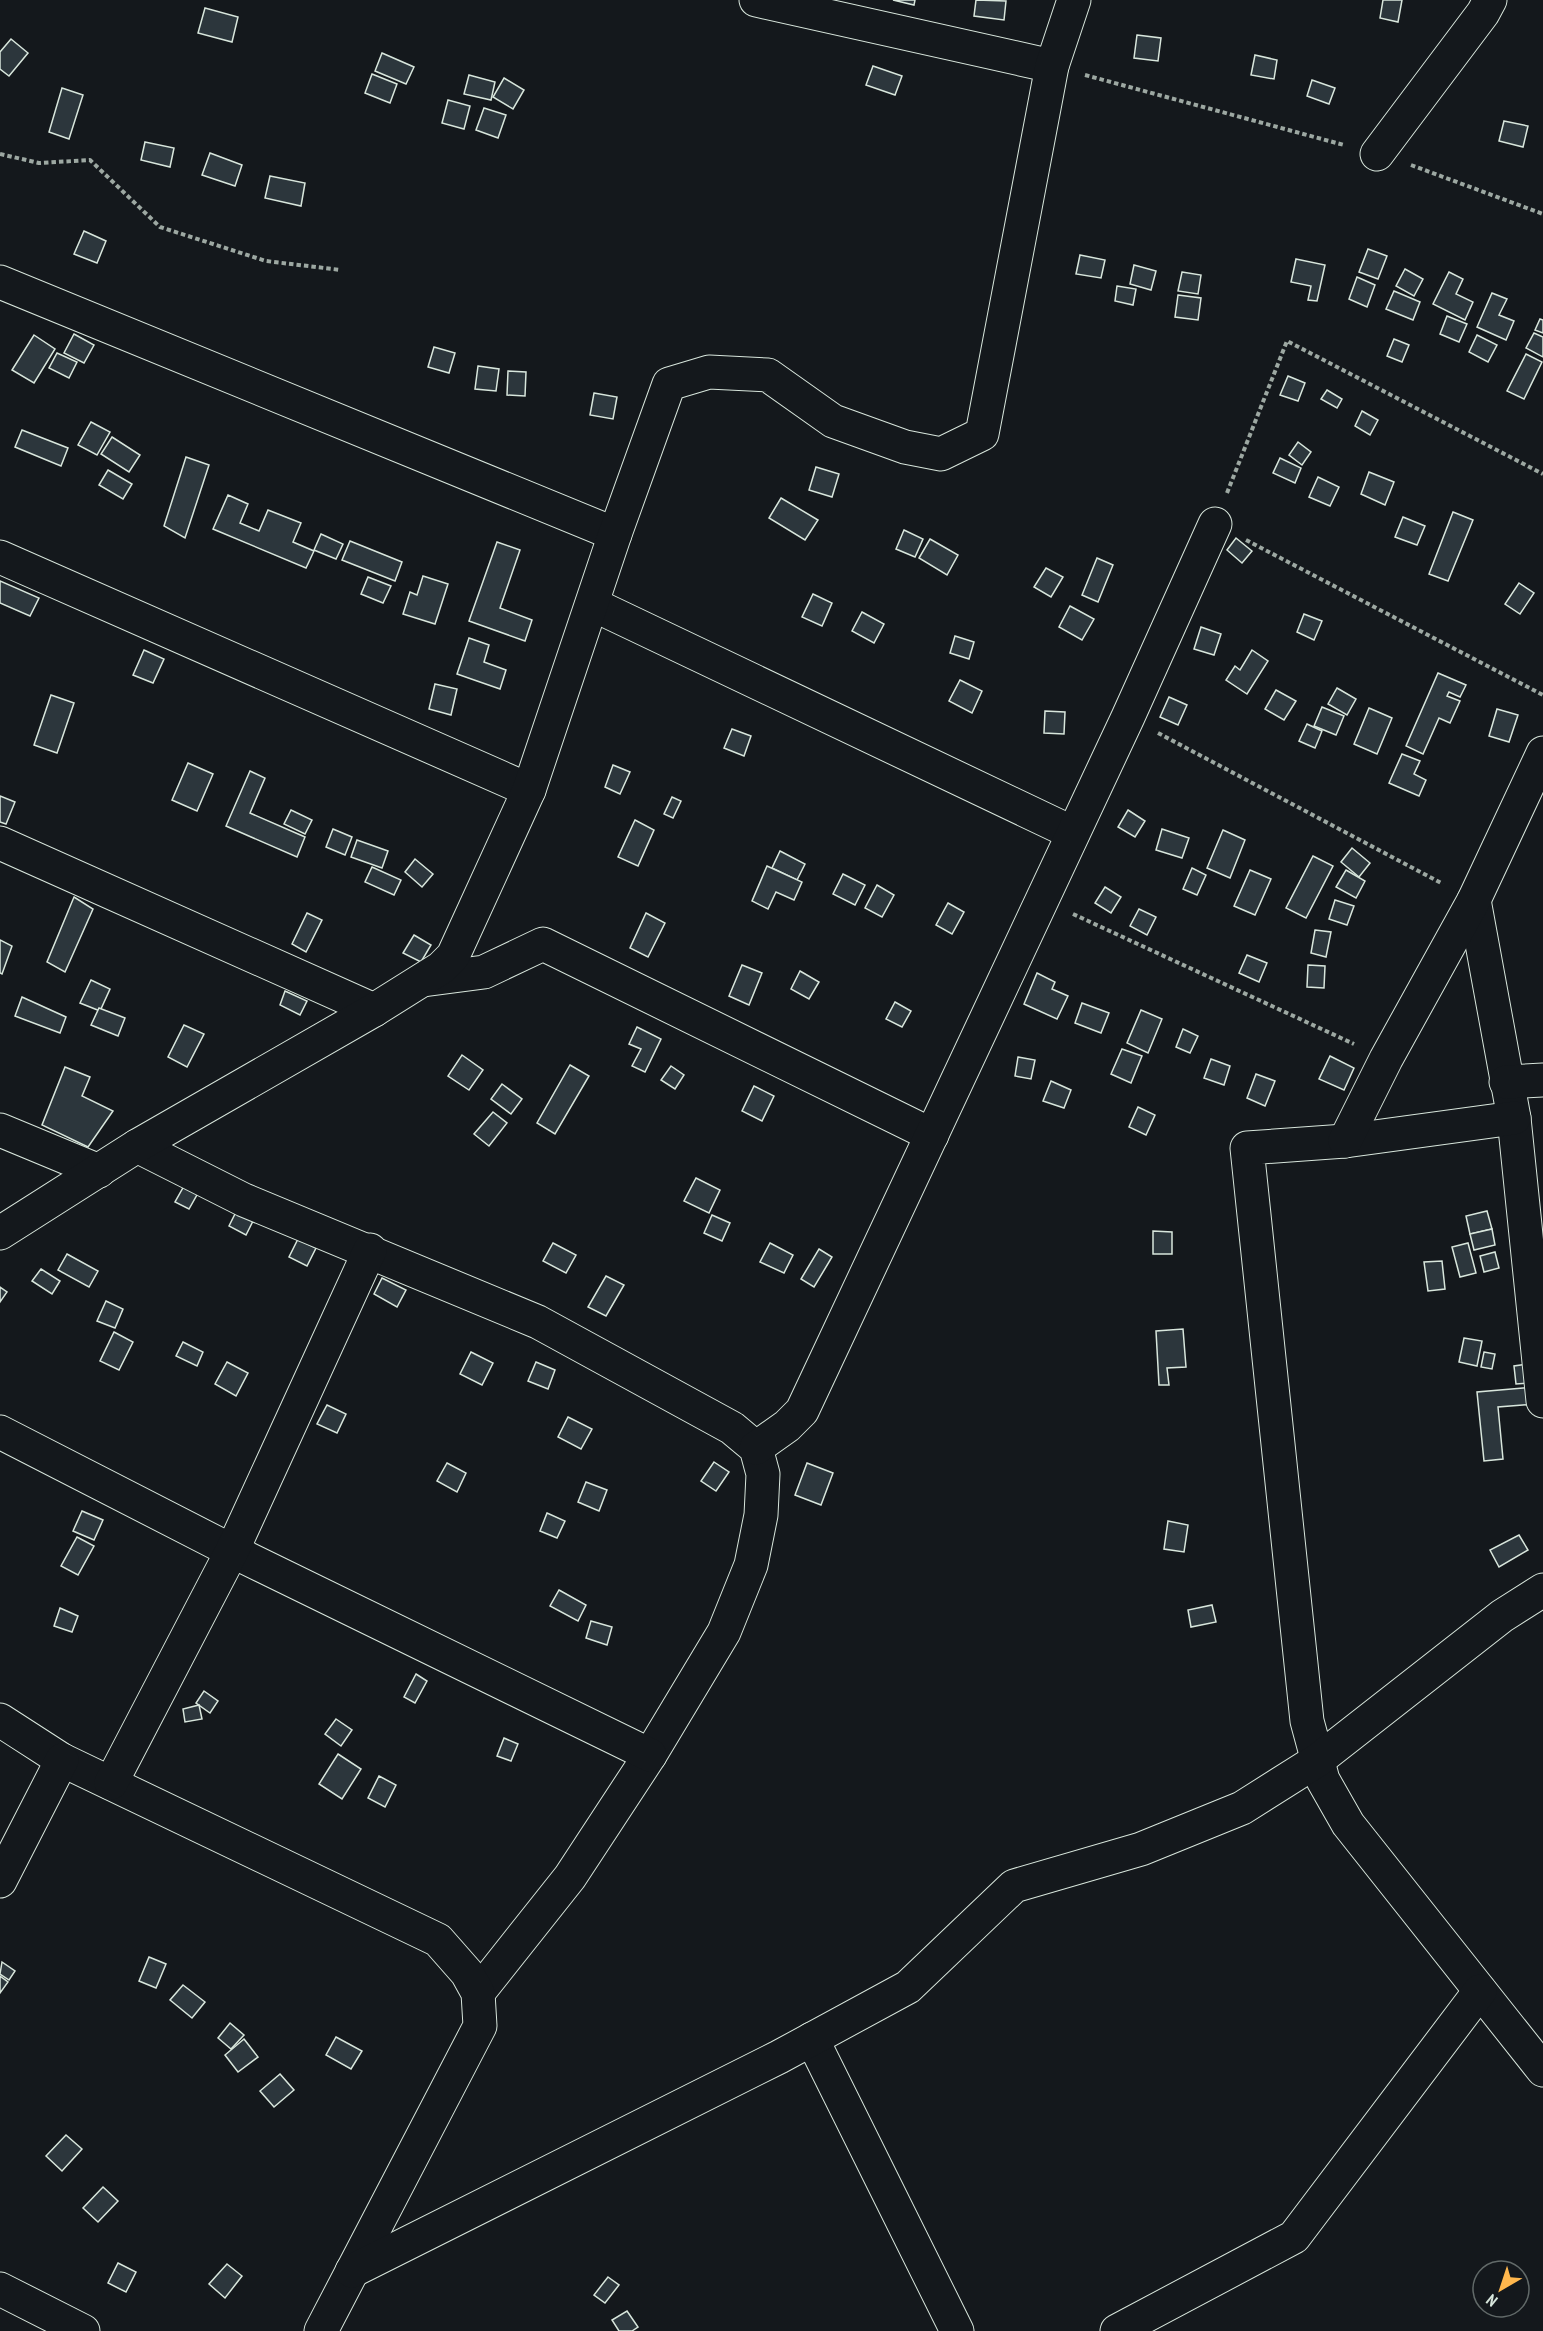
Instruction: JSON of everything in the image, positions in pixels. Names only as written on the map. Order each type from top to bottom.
[{"type":"street","points":[[756,0],[1052,66]]},
{"type":"street","points":[[0,1233],[137,1146],[374,1010],[441,969],[453,956],[530,790],[615,534],[669,384],[709,372],[768,375],[833,421],[905,447],[941,454],[982,434],[1052,66],[1074,0]]},
{"type":"street","points":[[1377,153],[1483,13],[1490,0]]},
{"type":"street","points":[[0,282],[615,534]]},
{"type":"street","points":[[756,1448],[788,1426],[802,1411],[1128,717],[1215,524]]},
{"type":"street","points":[[0,557],[530,790]]},
{"type":"street","points":[[592,604],[1073,833]]},
{"type":"street","points":[[1345,1141],[1386,1059],[1474,900],[1543,753]]},
{"type":"street","points":[[0,843],[374,1010]]},
{"type":"street","points":[[1474,900],[1514,1118],[1543,1401]]},
{"type":"street","points":[[421,981],[484,972],[543,945],[932,1135]]},
{"type":"street","points":[[1506,1082],[1543,1080]]},
{"type":"street","points":[[1514,1118],[1345,1141],[1246,1148],[1307,1721],[1323,1780],[1348,1824],[1543,2070]]},
{"type":"street","points":[[0,1130],[99,1171]]},
{"type":"street","points":[[137,1146],[244,1200],[370,1250],[538,1322],[732,1428],[756,1448],[763,1474],[761,1515],[752,1565],[724,1632],[650,1755],[570,1877],[478,1993]]},
{"type":"street","points":[[111,1783],[232,1551],[370,1250]]},
{"type":"street","points":[[0,1432],[232,1551],[650,1755]]},
{"type":"street","points":[[352,2271],[812,2039],[908,1987],[1014,1886],[1141,1849],[1242,1808],[1318,1760],[1502,1616],[1543,1590]]},
{"type":"street","points":[[0,1720],[62,1760],[438,1940],[467,1973],[478,1993],[480,2026],[321,2331]]},
{"type":"street","points":[[0,1881],[62,1760]]},
{"type":"street","points":[[1118,2331],[1294,2237],[1480,1991]]},
{"type":"street","points":[[812,2039],[957,2331]]},
{"type":"street","points":[[0,2289],[83,2331]]},
{"type":"path","points":[[1052,66],[1377,153],[1543,214]]},
{"type":"path","points":[[0,154],[39,163],[90,160],[160,227],[266,261],[341,270]]},
{"type":"path","points":[[1543,474],[1287,341],[1215,524],[1543,695]]},
{"type":"path","points":[[1128,717],[1474,900]]},
{"type":"path","points":[[1042,900],[1386,1059]]},
{"type":"building","points":[[893,0],[915,0],[914,5]]},
{"type":"building","points":[[976,0],[1006,1],[1004,20],[974,16]]},
{"type":"building","points":[[1383,0],[1402,0],[1398,22],[1380,18]]},
{"type":"building","points":[[205,8],[238,17],[232,42],[198,33]]},
{"type":"building","points":[[1137,35],[1161,38],[1158,61],[1134,58]]},
{"type":"building","points":[[11,39],[28,53],[9,76],[0,69],[0,52]]},
{"type":"building","points":[[382,53],[414,67],[406,84],[375,71]]},
{"type":"building","points":[[1255,55],[1277,60],[1274,79],[1251,75]]},
{"type":"building","points":[[873,66],[902,76],[895,95],[866,85]]},
{"type":"building","points":[[372,74],[397,84],[390,103],[365,93]]},
{"type":"building","points":[[469,75],[495,82],[491,100],[464,94]]},
{"type":"building","points":[[504,78],[524,90],[513,109],[493,97]]},
{"type":"building","points":[[1312,80],[1335,88],[1329,104],[1307,96]]},
{"type":"building","points":[[62,88],[83,95],[69,139],[49,132]]},
{"type":"building","points":[[448,100],[470,106],[464,129],[442,123]]},
{"type":"building","points":[[484,108],[506,115],[498,138],[476,130]]},
{"type":"building","points":[[1504,121],[1528,126],[1523,147],[1499,141]]},
{"type":"building","points":[[145,142],[174,148],[170,167],[141,160]]},
{"type":"building","points":[[210,153],[242,165],[235,186],[202,175]]},
{"type":"building","points":[[270,176],[305,183],[301,206],[265,198]]},
{"type":"building","points":[[84,231],[106,241],[97,263],[74,254]]},
{"type":"building","points":[[1368,249],[1387,256],[1378,279],[1359,272]]},
{"type":"building","points":[[1080,255],[1105,260],[1101,278],[1076,274]]},
{"type":"building","points":[[1296,259],[1325,265],[1317,301],[1308,300],[1311,286],[1291,282]]},
{"type":"building","points":[[1134,265],[1156,271],[1151,290],[1130,284]]},
{"type":"building","points":[[1405,269],[1423,279],[1414,296],[1396,286]]},
{"type":"building","points":[[1182,272],[1201,275],[1198,294],[1178,291]]},
{"type":"building","points":[[1449,272],[1463,279],[1456,294],[1473,302],[1465,320],[1433,304]]},
{"type":"building","points":[[1357,277],[1375,285],[1367,307],[1349,299]]},
{"type":"building","points":[[1117,286],[1136,289],[1133,305],[1115,301]]},
{"type":"building","points":[[1394,291],[1420,302],[1413,320],[1386,309]]},
{"type":"building","points":[[1492,293],[1507,299],[1499,315],[1514,321],[1506,340],[1477,327]]},
{"type":"building","points":[[1178,295],[1201,298],[1198,320],[1175,317]]},
{"type":"building","points":[[1447,316],[1467,324],[1459,342],[1440,334]]},
{"type":"building","points":[[1540,319],[1543,320],[1543,333],[1535,330]]},
{"type":"building","points":[[1534,333],[1543,337],[1543,357],[1526,348]]},
{"type":"building","points":[[74,334],[94,345],[84,363],[64,353]]},
{"type":"building","points":[[34,335],[55,349],[34,383],[12,370]]},
{"type":"building","points":[[1477,335],[1497,345],[1488,362],[1469,352]]},
{"type":"building","points":[[1394,339],[1409,345],[1402,362],[1387,356]]},
{"type":"building","points":[[434,347],[455,353],[449,373],[428,367]]},
{"type":"building","points":[[57,353],[77,362],[69,378],[49,368]]},
{"type":"building","points":[[1526,354],[1542,362],[1524,399],[1507,391]]},
{"type":"building","points":[[478,366],[499,369],[496,391],[475,389]]},
{"type":"building","points":[[508,371],[526,372],[525,396],[507,395]]},
{"type":"building","points":[[1288,376],[1305,383],[1298,401],[1280,395]]},
{"type":"building","points":[[1327,390],[1342,399],[1337,408],[1321,399]]},
{"type":"building","points":[[594,393],[617,397],[613,419],[590,415]]},
{"type":"building","points":[[1362,411],[1378,420],[1370,435],[1355,426]]},
{"type":"building","points":[[91,422],[110,432],[97,455],[78,445]]},
{"type":"building","points":[[22,430],[68,448],[61,466],[15,447]]},
{"type":"building","points":[[112,437],[140,455],[129,472],[101,454]]},
{"type":"building","points":[[1298,442],[1311,452],[1302,465],[1289,455]]},
{"type":"building","points":[[186,457],[209,465],[185,538],[164,526]]},
{"type":"building","points":[[1280,458],[1301,468],[1295,483],[1273,473]]},
{"type":"building","points":[[816,467],[839,474],[832,497],[809,490]]},
{"type":"building","points":[[108,470],[132,484],[123,499],[99,485]]},
{"type":"building","points":[[1369,472],[1394,482],[1385,505],[1361,494]]},
{"type":"building","points":[[1318,477],[1339,487],[1330,506],[1309,497]]},
{"type":"building","points":[[228,495],[248,504],[240,523],[259,531],[268,510],[301,523],[293,542],[314,551],[306,568],[213,529]]},
{"type":"building","points":[[781,498],[818,520],[805,540],[769,518]]},
{"type":"building","points":[[1453,512],[1473,520],[1448,581],[1429,574]]},
{"type":"building","points":[[1403,517],[1425,526],[1417,545],[1395,537]]},
{"type":"building","points":[[904,530],[923,539],[915,557],[896,549]]},
{"type":"building","points":[[321,534],[343,544],[336,559],[314,550]]},
{"type":"building","points":[[1236,538],[1252,551],[1242,563],[1227,550]]},
{"type":"building","points":[[930,539],[958,555],[947,575],[919,558]]},
{"type":"building","points":[[350,541],[402,562],[395,581],[342,560]]},
{"type":"building","points":[[497,542],[520,550],[500,608],[532,620],[525,641],[469,621]]},
{"type":"building","points":[[1097,558],[1113,565],[1098,602],[1082,595]]},
{"type":"building","points":[[1046,568],[1063,577],[1051,597],[1034,587]]},
{"type":"building","points":[[423,576],[448,584],[435,624],[403,614],[410,592],[417,595]]},
{"type":"building","points":[[368,577],[391,586],[383,603],[361,594]]},
{"type":"building","points":[[0,581],[39,598],[30,616],[0,603]]},
{"type":"building","points":[[1519,583],[1534,593],[1520,614],[1505,604]]},
{"type":"building","points":[[813,594],[832,603],[822,626],[802,617]]},
{"type":"building","points":[[1070,606],[1094,619],[1082,640],[1059,627]]},
{"type":"building","points":[[862,612],[884,624],[874,643],[852,631]]},
{"type":"building","points":[[1304,614],[1322,621],[1314,640],[1297,632]]},
{"type":"building","points":[[1201,627],[1221,634],[1214,655],[1194,649]]},
{"type":"building","points":[[955,636],[974,642],[969,659],[950,653]]},
{"type":"building","points":[[469,638],[489,645],[484,662],[506,670],[500,689],[457,674]]},
{"type":"building","points":[[144,650],[164,659],[153,683],[133,675]]},
{"type":"building","points":[[1252,650],[1268,661],[1247,694],[1226,680],[1235,666],[1240,670]]},
{"type":"building","points":[[1438,673],[1466,685],[1460,697],[1449,692],[1447,696],[1460,701],[1450,723],[1439,718],[1423,754],[1406,746]]},
{"type":"building","points":[[960,680],[982,691],[972,713],[949,701]]},
{"type":"building","points":[[435,684],[457,689],[451,715],[429,709]]},
{"type":"building","points":[[1337,688],[1356,699],[1347,715],[1328,704]]},
{"type":"building","points":[[1276,690],[1296,701],[1284,720],[1265,709]]},
{"type":"building","points":[[51,695],[74,703],[57,753],[34,745]]},
{"type":"building","points":[[1169,697],[1187,705],[1178,725],[1160,717]]},
{"type":"building","points":[[1322,707],[1344,716],[1336,735],[1314,726]]},
{"type":"building","points":[[1369,708],[1392,718],[1377,754],[1354,744]]},
{"type":"building","points":[[1497,709],[1518,715],[1509,742],[1489,736]]},
{"type":"building","points":[[1045,711],[1065,712],[1064,734],[1044,733]]},
{"type":"building","points":[[1307,724],[1322,731],[1315,748],[1299,741]]},
{"type":"building","points":[[732,729],[751,736],[744,756],[724,748]]},
{"type":"building","points":[[1402,754],[1420,761],[1414,774],[1426,780],[1419,796],[1389,783]]},
{"type":"building","points":[[188,763],[213,774],[197,811],[172,800]]},
{"type":"building","points":[[613,765],[630,772],[620,794],[605,787]]},
{"type":"building","points":[[250,771],[265,778],[250,813],[305,837],[297,857],[226,826]]},
{"type":"building","points":[[0,796],[15,802],[6,824],[0,822]]},
{"type":"building","points":[[672,797],[681,801],[673,818],[664,814]]},
{"type":"building","points":[[291,810],[312,820],[305,834],[284,824]]},
{"type":"building","points":[[1128,810],[1145,821],[1135,837],[1118,827]]},
{"type":"building","points":[[635,820],[654,830],[638,866],[618,857]]},
{"type":"building","points":[[333,829],[352,837],[345,855],[326,847]]},
{"type":"building","points":[[1162,829],[1189,838],[1182,858],[1156,850]]},
{"type":"building","points":[[1223,830],[1245,840],[1230,878],[1207,868]]},
{"type":"building","points":[[357,840],[388,851],[382,868],[351,857]]},
{"type":"building","points":[[1352,848],[1370,863],[1359,877],[1341,862]]},
{"type":"building","points":[[780,851],[805,864],[797,880],[772,868]]},
{"type":"building","points":[[1313,856],[1333,866],[1306,918],[1286,908]]},
{"type":"building","points":[[415,859],[433,874],[422,887],[405,872]]},
{"type":"building","points":[[767,866],[802,882],[794,900],[776,892],[768,909],[752,901]]},
{"type":"building","points":[[372,867],[401,880],[394,895],[365,882]]},
{"type":"building","points":[[1192,868],[1206,875],[1197,895],[1183,889]]},
{"type":"building","points":[[1250,870],[1271,879],[1255,915],[1234,906]]},
{"type":"building","points":[[1346,870],[1365,881],[1356,898],[1336,887]]},
{"type":"building","points":[[843,874],[865,885],[855,905],[833,894]]},
{"type":"building","points":[[877,885],[894,895],[882,917],[865,908]]},
{"type":"building","points":[[1105,887],[1121,897],[1111,913],[1095,903]]},
{"type":"building","points":[[74,897],[93,909],[65,972],[47,962]]},
{"type":"building","points":[[1335,900],[1354,906],[1347,925],[1329,919]]},
{"type":"building","points":[[948,903],[964,912],[952,934],[936,925]]},
{"type":"building","points":[[1139,909],[1156,917],[1147,935],[1130,926]]},
{"type":"building","points":[[307,913],[322,920],[306,952],[292,944]]},
{"type":"building","points":[[646,913],[665,923],[648,957],[630,948]]},
{"type":"building","points":[[1315,930],[1331,932],[1326,957],[1311,953]]},
{"type":"building","points":[[414,935],[431,945],[421,962],[403,953]]},
{"type":"building","points":[[0,940],[12,946],[2,974],[0,973]]},
{"type":"building","points":[[1247,955],[1267,963],[1259,982],[1239,973]]},
{"type":"building","points":[[742,965],[762,973],[749,1005],[729,996]]},
{"type":"building","points":[[1308,965],[1325,966],[1324,988],[1307,987]]},
{"type":"building","points":[[800,971],[819,982],[809,999],[791,989]]},
{"type":"building","points":[[1037,973],[1055,982],[1052,989],[1068,996],[1057,1019],[1024,1004]]},
{"type":"building","points":[[91,980],[110,989],[100,1011],[80,1003]]},
{"type":"building","points":[[285,991],[307,1001],[300,1015],[280,1005]]},
{"type":"building","points":[[22,997],[66,1017],[60,1033],[15,1016]]},
{"type":"building","points":[[895,1002],[911,1011],[902,1027],[886,1019]]},
{"type":"building","points":[[1082,1003],[1109,1013],[1101,1033],[1075,1023]]},
{"type":"building","points":[[99,1008],[125,1018],[118,1036],[91,1025]]},
{"type":"building","points":[[1141,1010],[1162,1019],[1148,1053],[1127,1043]]},
{"type":"building","points":[[184,1025],[204,1034],[187,1067],[168,1057]]},
{"type":"building","points":[[637,1027],[661,1039],[645,1072],[632,1066],[641,1049],[629,1044]]},
{"type":"building","points":[[1183,1029],[1198,1036],[1190,1053],[1176,1047]]},
{"type":"building","points":[[1122,1049],[1142,1056],[1131,1083],[1111,1074]]},
{"type":"building","points":[[462,1055],[483,1070],[469,1090],[448,1076]]},
{"type":"building","points":[[1330,1056],[1354,1068],[1344,1090],[1319,1079]]},
{"type":"building","points":[[1018,1057],[1035,1060],[1031,1079],[1015,1076]]},
{"type":"building","points":[[1211,1059],[1230,1066],[1224,1085],[1204,1078]]},
{"type":"building","points":[[570,1065],[589,1076],[555,1134],[537,1123]]},
{"type":"building","points":[[671,1066],[684,1075],[675,1089],[661,1080]]},
{"type":"building","points":[[65,1067],[90,1077],[82,1096],[113,1111],[88,1147],[42,1125]]},
{"type":"building","points":[[1256,1074],[1275,1081],[1265,1106],[1247,1098]]},
{"type":"building","points":[[1051,1081],[1071,1090],[1064,1108],[1043,1101]]},
{"type":"building","points":[[502,1084],[522,1099],[511,1114],[491,1099]]},
{"type":"building","points":[[754,1086],[774,1096],[762,1121],[742,1111]]},
{"type":"building","points":[[1138,1107],[1155,1115],[1146,1135],[1129,1127]]},
{"type":"building","points":[[493,1112],[507,1123],[489,1146],[474,1134]]},
{"type":"building","points":[[696,1178],[720,1190],[709,1213],[684,1201]]},
{"type":"building","points":[[184,1186],[198,1193],[189,1209],[175,1202]]},
{"type":"building","points":[[238,1208],[255,1217],[246,1235],[229,1226]]},
{"type":"building","points":[[1487,1211],[1492,1229],[1470,1234],[1466,1216]]},
{"type":"building","points":[[712,1215],[730,1223],[722,1241],[704,1233]]},
{"type":"building","points":[[1492,1229],[1495,1245],[1474,1250],[1470,1234]]},
{"type":"building","points":[[1153,1231],[1172,1232],[1172,1254],[1153,1254]]},
{"type":"building","points":[[298,1239],[316,1248],[307,1266],[289,1257]]},
{"type":"building","points":[[553,1243],[576,1255],[566,1273],[543,1261]]},
{"type":"building","points":[[770,1243],[793,1255],[784,1273],[760,1262]]},
{"type":"building","points":[[1468,1243],[1476,1273],[1460,1277],[1452,1247]]},
{"type":"building","points":[[819,1249],[832,1257],[814,1287],[801,1279]]},
{"type":"building","points":[[1495,1252],[1499,1268],[1484,1272],[1480,1256]]},
{"type":"building","points":[[67,1254],[98,1271],[89,1287],[58,1270]]},
{"type":"building","points":[[1442,1261],[1445,1289],[1428,1291],[1424,1262]]},
{"type":"building","points":[[41,1269],[60,1281],[52,1294],[32,1281]]},
{"type":"building","points":[[606,1276],[624,1285],[606,1316],[588,1307]]},
{"type":"building","points":[[382,1278],[406,1290],[397,1307],[374,1294]]},
{"type":"building","points":[[0,1287],[7,1292],[0,1302]]},
{"type":"building","points":[[106,1301],[123,1309],[115,1328],[97,1321]]},
{"type":"building","points":[[1183,1329],[1186,1367],[1167,1368],[1169,1385],[1159,1385],[1156,1331]]},
{"type":"building","points":[[114,1332],[133,1342],[119,1370],[100,1361]]},
{"type":"building","points":[[1464,1338],[1482,1341],[1477,1366],[1459,1362]]},
{"type":"building","points":[[183,1342],[203,1352],[197,1366],[176,1356]]},
{"type":"building","points":[[471,1352],[493,1363],[482,1385],[460,1374]]},
{"type":"building","points":[[1484,1352],[1495,1354],[1492,1369],[1481,1367]]},
{"type":"building","points":[[227,1362],[248,1373],[236,1396],[215,1384]]},
{"type":"building","points":[[536,1362],[555,1370],[548,1389],[528,1381]]},
{"type":"building","points":[[1527,1364],[1530,1383],[1516,1384],[1514,1366]]},
{"type":"building","points":[[1534,1387],[1536,1404],[1498,1407],[1503,1459],[1484,1461],[1477,1392]]},
{"type":"building","points":[[327,1405],[346,1414],[337,1433],[317,1424]]},
{"type":"building","points":[[568,1417],[592,1429],[581,1449],[558,1437]]},
{"type":"building","points":[[714,1462],[729,1472],[716,1491],[701,1481]]},
{"type":"building","points":[[447,1463],[466,1473],[457,1492],[437,1481]]},
{"type":"building","points":[[807,1463],[833,1473],[821,1505],[795,1495]]},
{"type":"building","points":[[586,1482],[607,1490],[599,1511],[578,1502]]},
{"type":"building","points":[[82,1511],[103,1520],[94,1540],[73,1531]]},
{"type":"building","points":[[547,1513],[565,1521],[557,1538],[540,1531]]},
{"type":"building","points":[[1168,1521],[1188,1525],[1184,1552],[1164,1549]]},
{"type":"building","points":[[1519,1535],[1528,1550],[1499,1567],[1490,1550]]},
{"type":"building","points":[[77,1537],[94,1546],[78,1575],[61,1566]]},
{"type":"building","points":[[559,1590],[586,1605],[578,1621],[550,1606]]},
{"type":"building","points":[[1212,1605],[1216,1622],[1191,1627],[1188,1610]]},
{"type":"building","points":[[60,1608],[78,1616],[72,1632],[54,1626]]},
{"type":"building","points":[[591,1621],[612,1627],[607,1645],[586,1638]]},
{"type":"building","points":[[416,1674],[427,1681],[415,1703],[404,1697]]},
{"type":"building","points":[[204,1691],[218,1701],[210,1713],[196,1703]]},
{"type":"building","points":[[199,1705],[202,1719],[185,1722],[183,1709]]},
{"type":"building","points":[[336,1719],[352,1730],[341,1746],[325,1734]]},
{"type":"building","points":[[504,1738],[518,1744],[511,1761],[497,1756]]},
{"type":"building","points":[[338,1754],[361,1769],[342,1799],[319,1784]]},
{"type":"building","points":[[379,1776],[396,1785],[385,1807],[368,1798]]},
{"type":"building","points":[[149,1957],[166,1964],[156,1988],[139,1981]]},
{"type":"building","points":[[2,1962],[15,1971],[9,1980],[0,1974]]},
{"type":"building","points":[[0,1976],[8,1982],[0,1993]]},
{"type":"building","points":[[183,1985],[205,2002],[192,2018],[170,2000]]},
{"type":"building","points":[[230,2023],[244,2035],[231,2049],[218,2038]]},
{"type":"building","points":[[336,2037],[362,2051],[351,2069],[326,2055]]},
{"type":"building","points":[[244,2039],[258,2057],[238,2072],[225,2055]]},
{"type":"building","points":[[280,2074],[294,2090],[274,2107],[260,2091]]},
{"type":"building","points":[[66,2135],[82,2149],[62,2171],[46,2156]]},
{"type":"building","points":[[103,2187],[118,2201],[98,2222],[83,2208]]},
{"type":"building","points":[[118,2263],[136,2272],[126,2292],[108,2283]]},
{"type":"building","points":[[227,2264],[242,2276],[225,2298],[209,2284]]},
{"type":"building","points":[[608,2277],[619,2285],[605,2303],[594,2295]]},
{"type":"building","points":[[627,2311],[638,2327],[632,2331],[619,2331],[612,2320]]}]
